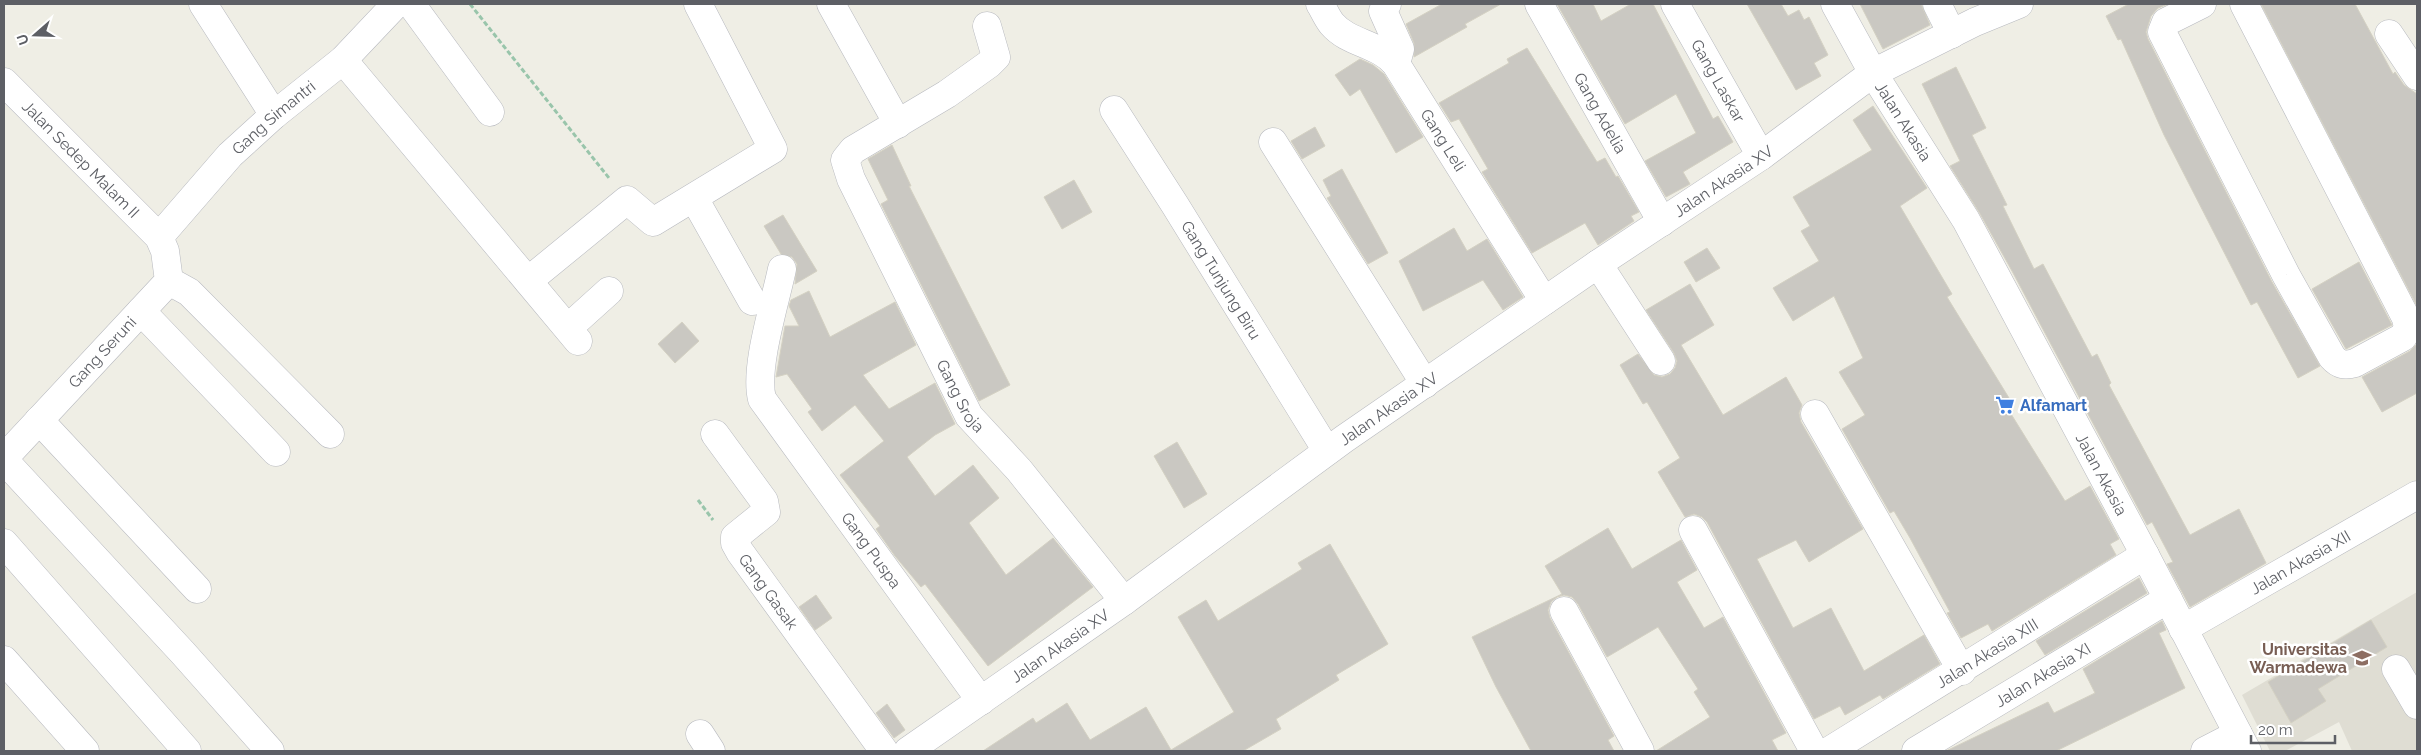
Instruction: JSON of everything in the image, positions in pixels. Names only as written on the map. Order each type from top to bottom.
[{"type":"street","points":[[204,4],[274,115]]},
{"type":"street","name":"Gang Simantri","points":[[159,236],[230,155],[274,115],[343,60],[396,4]]},
{"type":"street","points":[[411,4],[490,112]]},
{"type":"street","points":[[528,280],[627,200],[653,222],[773,149],[698,4]]},
{"type":"street","points":[[831,4],[898,124],[947,94],[996,57],[987,26]]},
{"type":"street","name":"Gang Leli","points":[[1320,4],[1333,25],[1349,36],[1387,53],[1396,64],[1544,301]]},
{"type":"street","points":[[1387,4],[1383,11],[1400,49],[1396,64]]},
{"type":"street","name":"Gang Adelia","points":[[1539,4],[1662,222]]},
{"type":"street","name":"Gang Laskar","points":[[1675,4],[1761,156]]},
{"type":"street","name":"Jalan Akasia","points":[[1835,4],[1874,74],[1966,220],[2146,555],[2243,742]]},
{"type":"street","points":[[1937,4],[1952,34]]},
{"type":"street","name":"Jalan Akasia XV","points":[[908,751],[1124,601],[1327,451],[1598,264],[1761,156],[1874,74],[1952,34],[2018,4]]},
{"type":"street","points":[[2199,4],[2166,22],[2162,32],[2286,274],[2332,357],[2338,363],[2347,366],[2403,337],[2408,328],[2406,318],[2244,4]]},
{"type":"street","points":[[2388,34],[2415,68]]},
{"type":"street","points":[[343,60],[573,334],[609,291]]},
{"type":"street","name":"Jalan Sedep Malam II","points":[[7,91],[159,236]]},
{"type":"street","name":"Gang Tunjung Biru","points":[[1114,110],[1327,451]]},
{"type":"street","name":"Gang Sroja","points":[[898,124],[853,150],[845,160],[851,179],[968,416],[1019,470],[1124,601]]},
{"type":"street","points":[[1274,142],[1425,384]]},
{"type":"street","points":[[694,198],[752,301]]},
{"type":"street","points":[[159,236],[165,251],[169,281],[189,292],[330,434]]},
{"type":"street","points":[[1598,264],[1661,361]]},
{"type":"street","name":"Gang Puspa","points":[[782,269],[761,366],[759,388],[762,399],[981,701]]},
{"type":"street","name":"Gang Seruni","points":[[4,459],[169,281]]},
{"type":"street","points":[[141,311],[276,452]]},
{"type":"street","points":[[1815,414],[1962,671]]},
{"type":"street","points":[[39,420],[197,589]]},
{"type":"street","name":"Gang Gasak","points":[[715,434],[764,501],[766,508],[766,512],[762,517],[735,536],[735,543],[884,751]]},
{"type":"street","points":[[4,459],[183,653],[270,751]]},
{"type":"street","name":"Jalan Akasia XII","points":[[2183,629],[2417,495]]},
{"type":"street","points":[[1693,530],[1814,751]]},
{"type":"street","points":[[4,543],[187,751]]},
{"type":"street","name":"Jalan Akasia XIII","points":[[1829,751],[1962,671],[2146,555]]},
{"type":"street","name":"Jalan Akasia XI","points":[[1916,751],[2168,599]]},
{"type":"street","points":[[1564,611],[1640,751]]},
{"type":"street","points":[[4,660],[85,751]]},
{"type":"street","points":[[2396,668],[2417,705]]},
{"type":"street","points":[[2204,751],[2243,742]]},
{"type":"path","points":[[470,4],[627,200]]},
{"type":"shaded area","name":"Universitas Warmadewa","points":[[2417,592],[2417,751],[2352,751],[2339,722],[2285,751],[2270,751],[2242,695]]},
{"type":"building","points":[[1442,4],[1501,4],[1465,24],[1467,27],[1414,57],[1414,43],[1406,24]]},
{"type":"building","points":[[1557,4],[1593,4],[1601,21],[1631,4],[1653,4],[1713,119],[1718,116],[1733,142],[1683,172],[1690,184],[1666,197],[1645,161],[1696,133],[1676,94],[1625,124]]},
{"type":"building","points":[[1747,4],[1781,4],[1788,16],[1799,10],[1804,20],[1809,17],[1828,55],[1814,63],[1821,76],[1796,90]]},
{"type":"building","points":[[1860,4],[1921,4],[1930,25],[1883,49]]},
{"type":"building","points":[[2129,4],[2168,4],[2158,8],[2151,16],[2146,32],[2148,39],[2272,282],[2320,366],[2298,378],[2257,302],[2251,305],[2164,135],[2121,39],[2118,40],[2106,16]]},
{"type":"building","points":[[2261,4],[2355,4],[2393,74],[2395,72],[2404,85],[2417,94],[2417,306]]},
{"type":"building","points":[[1527,48],[1597,162],[1605,158],[1639,212],[1631,216],[1634,221],[1598,245],[1585,223],[1532,253],[1482,172],[1488,169],[1459,119],[1451,122],[1439,103],[1509,63],[1507,59]]},
{"type":"building","points":[[1360,59],[1373,65],[1384,74],[1423,137],[1396,153],[1360,89],[1350,96],[1335,75]]},
{"type":"building","points":[[1956,67],[1986,128],[1972,135],[2007,205],[2003,206],[2034,269],[2043,264],[2092,357],[2097,354],[2111,383],[2109,385],[2190,535],[2239,509],[2266,563],[2190,607],[2167,564],[2173,562],[2152,522],[2147,525],[2012,271],[1979,212],[1950,166],[1960,161],[1922,84]]},
{"type":"building","points":[[1873,106],[1927,188],[1900,206],[1952,294],[1947,297],[2009,398],[2003,401],[2065,501],[2090,486],[2119,539],[2110,544],[2116,555],[1992,631],[1988,624],[1961,638],[1947,613],[1950,612],[1910,538],[1894,511],[1890,513],[1842,429],[1865,415],[1839,372],[1863,358],[1834,296],[1793,321],[1773,288],[1819,261],[1801,231],[1810,226],[1793,197],[1872,150],[1853,120]]},
{"type":"building","points":[[1315,127],[1325,146],[1302,159],[1291,141]]},
{"type":"building","points":[[892,145],[911,186],[909,186],[1010,385],[979,401],[881,204],[888,200],[868,159]]},
{"type":"building","points":[[1342,169],[1388,253],[1368,264],[1327,198],[1331,196],[1323,180]]},
{"type":"building","points":[[1074,180],[1092,212],[1062,229],[1044,197]]},
{"type":"building","points":[[783,215],[817,271],[795,284],[797,264],[792,257],[781,254],[764,226]]},
{"type":"building","points":[[1454,228],[1467,251],[1487,239],[1523,297],[1503,310],[1483,280],[1423,311],[1399,261]]},
{"type":"building","points":[[1707,248],[1720,268],[1696,282],[1684,262]]},
{"type":"building","points":[[2359,262],[2392,325],[2346,349],[2312,289]]},
{"type":"building","points":[[1690,284],[1714,325],[1681,345],[1723,415],[1786,377],[1802,405],[1799,413],[1801,422],[1863,529],[1809,562],[1796,540],[1757,559],[1793,628],[1831,608],[1864,671],[1924,635],[1940,664],[1883,699],[1880,695],[1845,715],[1840,706],[1814,719],[1707,522],[1702,517],[1694,514],[1685,517],[1658,472],[1680,458],[1647,402],[1643,404],[1620,365],[1638,354],[1654,375],[1662,377],[1670,374],[1675,368],[1677,361],[1674,353],[1646,310]]},
{"type":"building","points":[[809,291],[830,337],[895,302],[916,345],[863,375],[889,409],[935,383],[955,424],[935,435],[907,457],[935,496],[973,465],[999,498],[969,523],[1006,575],[1053,538],[1093,587],[988,666],[925,584],[921,587],[895,556],[876,529],[880,526],[840,475],[884,441],[855,405],[822,431],[808,412],[812,409],[787,374],[776,377],[785,326],[799,326],[789,306],[791,300]]},
{"type":"building","points":[[682,322],[699,341],[675,363],[658,344]]},
{"type":"building","points":[[2417,344],[2417,393],[2382,412],[2362,377],[2410,351]]},
{"type":"building","points":[[1177,442],[1207,494],[1184,508],[1154,456]]},
{"type":"building","points":[[1608,528],[1632,569],[1681,540],[1697,570],[1677,582],[1704,628],[1723,617],[1786,733],[1772,740],[1778,751],[1656,751],[1710,717],[1694,692],[1698,689],[1658,627],[1607,657],[1578,604],[1572,597],[1564,595],[1557,597],[1551,602],[1548,610],[1550,618],[1614,736],[1608,740],[1614,751],[1531,751],[1496,687],[1472,637],[1562,594],[1545,566]]},
{"type":"building","points":[[1330,544],[1388,644],[1336,675],[1339,680],[1276,719],[1281,729],[1243,751],[983,751],[1033,718],[1036,723],[1067,703],[1090,740],[1146,707],[1171,750],[1234,712],[1178,617],[1206,600],[1218,621],[1302,569],[1298,563]]},
{"type":"building","points":[[2139,578],[2147,593],[2045,655],[2036,641]]},
{"type":"building","points":[[816,595],[832,618],[815,630],[799,607]]},
{"type":"building","points":[[2371,620],[2387,647],[2318,689],[2326,701],[2291,723],[2268,682]]},
{"type":"building","points":[[2162,621],[2166,630],[2159,633],[2185,688],[2056,751],[1946,751],[2048,702],[2054,713],[2095,693],[2083,669]]},
{"type":"building","points":[[887,704],[905,730],[894,738],[876,713]]},
{"type":"place","name":"Alfamart","points":[[2005,405]]},
{"type":"place","name":"Universitas Warmadewa","points":[[2362,658]]}]
